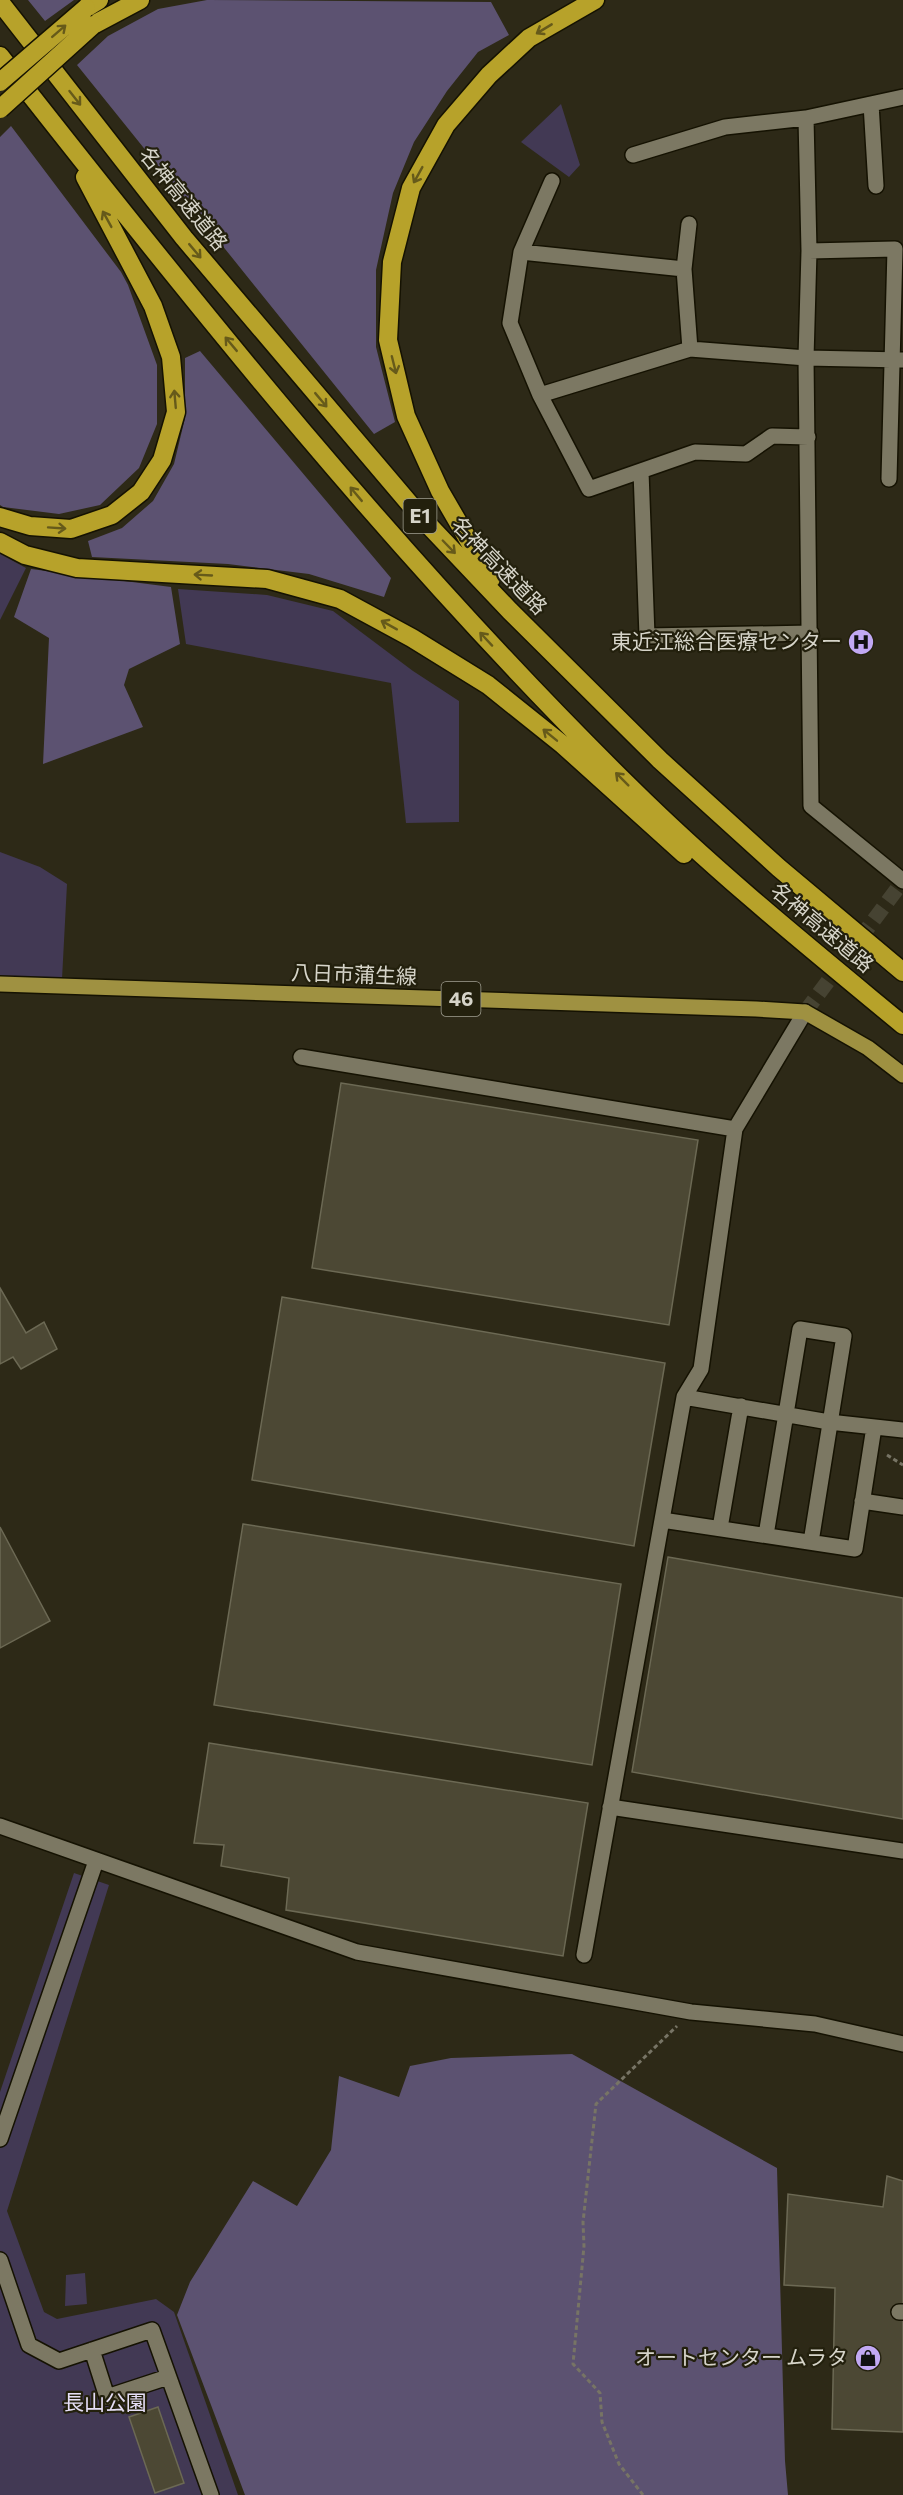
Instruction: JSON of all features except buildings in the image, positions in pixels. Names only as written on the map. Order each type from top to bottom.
[{"type":"highway","points":[[0,82],[93,11],[140,0]]},
{"type":"highway","points":[[510,611],[440,491],[406,416],[388,340],[392,262],[411,188],[446,125],[489,75],[529,38],[595,0]]},
{"type":"highway","name":"名神高速道路","points":[[0,2],[184,238],[420,516],[510,611],[669,768],[779,868],[903,972]]},
{"type":"highway","points":[[0,109],[93,11]]},
{"type":"highway","name":"名神高速道路","points":[[0,56],[156,255],[389,534],[520,675],[633,790],[752,900],[903,1025]]},
{"type":"highway","points":[[0,517],[30,526],[71,528],[112,514],[141,492],[162,459],[176,412],[171,357],[153,306],[65,140]]},
{"type":"highway","points":[[0,542],[25,555],[76,568],[267,579],[340,598],[412,638],[488,685],[563,745],[745,908],[903,1025]]},
{"type":"main road","name":"八日市蒲生線","points":[[0,984],[744,1008],[805,1012],[868,1048],[903,1075]]},
{"type":"street","points":[[633,155],[725,127],[806,118],[903,97]]},
{"type":"street","points":[[871,104],[876,186]]},
{"type":"street","points":[[806,118],[809,251],[806,358],[811,806],[903,881]]},
{"type":"street","points":[[552,181],[521,252],[510,323],[540,395],[589,489],[696,452],[746,454],[772,436],[808,437]]},
{"type":"street","points":[[688,224],[684,269],[690,349]]},
{"type":"street","points":[[809,251],[895,249],[898,360],[889,479]]},
{"type":"street","points":[[521,252],[684,269]]},
{"type":"street","points":[[540,395],[690,349],[806,358],[898,360]]},
{"type":"street","points":[[641,471],[647,636],[810,633]]},
{"type":"street","points":[[584,1955],[684,1396],[701,1369],[735,1130],[805,1012]]},
{"type":"street","points":[[301,1057],[735,1130]]},
{"type":"street","points":[[766,1535],[800,1329],[844,1336],[811,1542]]},
{"type":"street","points":[[684,1396],[829,1422],[903,1430]]},
{"type":"street","points":[[720,1528],[741,1407]]},
{"type":"street","points":[[662,1520],[855,1549],[874,1426]]},
{"type":"street","points":[[862,1501],[903,1508]]},
{"type":"street","points":[[610,1807],[903,1851]]},
{"type":"street","points":[[0,1826],[357,1952],[691,2012],[815,2024],[903,2043]]},
{"type":"street","points":[[0,2139],[96,1861]]},
{"type":"street","points":[[0,2260],[29,2345],[59,2361],[152,2330],[211,2495]]},
{"type":"street","points":[[92,2350],[107,2397],[168,2377]]},
{"type":"path","points":[[881,1452],[903,1466]]},
{"type":"path","points":[[643,2495],[619,2464],[602,2422],[600,2393],[573,2364],[584,2246],[585,2202],[596,2104],[691,2012]]},
{"type":"green space","points":[[561,104],[580,165],[569,177],[521,142]]},
{"type":"green space","points":[[0,554],[26,568],[0,620]]},
{"type":"green space","points":[[178,589],[267,595],[333,611],[413,671],[459,701],[459,822],[406,823],[391,683],[186,644]]},
{"type":"green space","points":[[0,852],[40,867],[67,884],[62,979],[0,978]]},
{"type":"green space","name":"長山公園","points":[[74,1873],[109,1885],[7,2211],[44,2312],[57,2319],[156,2299],[174,2312],[238,2495],[0,2495],[0,2092]]},
{"type":"green space","points":[[85,2273],[87,2304],[65,2306],[66,2275]]},
{"type":"shaded area","points":[[28,0],[74,0],[45,21]]},
{"type":"shaded area","points":[[207,0],[491,2],[509,35],[478,52],[447,91],[414,142],[393,193],[376,270],[376,347],[395,422],[374,434],[77,65],[108,36],[158,9]]},
{"type":"shaded area","points":[[11,126],[121,272],[128,285],[157,365],[157,424],[139,468],[100,505],[59,514],[0,505],[0,137]]},
{"type":"shaded area","points":[[200,351],[391,578],[384,597],[309,574],[228,564],[92,557],[88,541],[122,528],[153,501],[174,464],[185,418],[185,358]]},
{"type":"shaded area","points":[[31,569],[171,587],[180,644],[129,669],[124,685],[143,727],[43,764],[49,638],[14,617]]},
{"type":"shaded area","points":[[572,2054],[777,2168],[785,2461],[788,2495],[245,2495],[177,2315],[190,2282],[253,2181],[297,2206],[331,2150],[339,2076],[399,2097],[410,2066],[451,2058]]},
{"type":"tunnel","points":[[805,1012],[903,881]]},
{"type":"place","name":"東近江総合医療センター","points":[[861,642]]},
{"type":"place","name":"オートセンター ムラタ","points":[[868,2358]]}]
